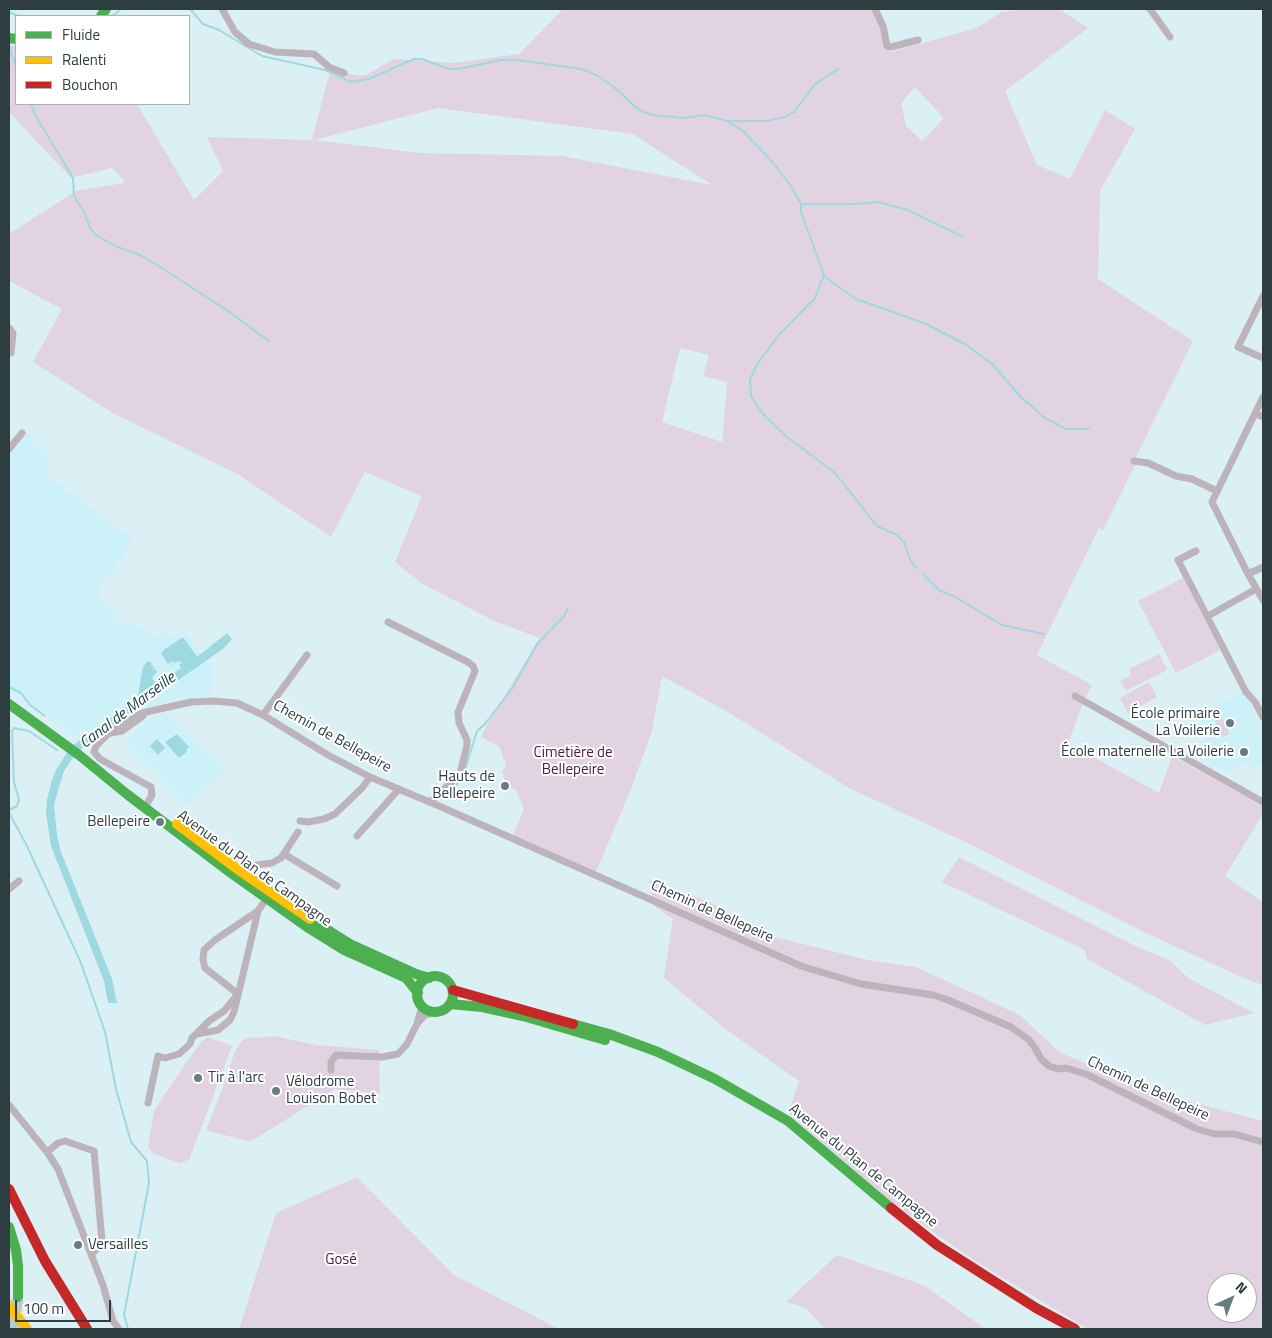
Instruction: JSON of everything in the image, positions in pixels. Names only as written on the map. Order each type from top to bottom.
[{"type":"main road","name":"Avenue du Plan de Campagne","points":[[9,704],[147,805],[308,918],[350,944],[408,971],[429,978]]},
{"type":"main road","name":"Avenue du Plan de Campagne","points":[[147,805],[307,927],[344,950],[406,978],[414,986],[418,994]]},
{"type":"main road","points":[[435,976],[446,980],[453,990],[450,1004],[436,1012],[431,1012],[422,1006],[418,994],[420,984],[435,976]]},
{"type":"main road","name":"Avenue du Plan de Campagne","points":[[453,990],[609,1034],[658,1052],[715,1079],[788,1122],[937,1245],[1036,1308],[1075,1329]]},
{"type":"main road","name":"Avenue du Plan de Campagne","points":[[450,1004],[499,1010],[614,1042],[710,1084],[748,1104],[781,1124],[905,1228],[936,1251],[1022,1306],[1063,1329]]},
{"type":"main road","points":[[9,1189],[46,1261],[87,1329]]},
{"type":"main road","points":[[9,1228],[17,1258],[18,1297]]},
{"type":"main road","points":[[9,1306],[24,1326]]},
{"type":"street","points":[[222,9],[235,32],[249,44],[274,52],[314,54],[329,67],[344,73]]},
{"type":"street","points":[[875,9],[883,26],[887,46],[891,47],[918,40]]},
{"type":"street","points":[[1150,9],[1170,37]]},
{"type":"street","points":[[1263,296],[1238,347],[1263,358]]},
{"type":"street","points":[[9,328],[13,333],[11,353]]},
{"type":"street","points":[[1263,397],[1212,502],[1263,600]]},
{"type":"street","points":[[1255,413],[1263,417]]},
{"type":"street","points":[[9,449],[22,433]]},
{"type":"street","points":[[1134,461],[1148,463],[1176,476],[1192,479],[1217,491]]},
{"type":"street","points":[[1196,551],[1178,560],[1243,685],[1263,717]]},
{"type":"street","points":[[1248,574],[1263,567]]},
{"type":"street","points":[[1208,616],[1256,589]]},
{"type":"street","points":[[388,622],[468,662],[475,671],[458,712],[459,723],[468,745],[460,774],[430,802]]},
{"type":"street","points":[[263,715],[307,655]]},
{"type":"street","points":[[1075,696],[1263,802]]},
{"type":"street","name":"Chemin de Bellepeire","points":[[147,805],[153,792],[148,784],[100,759],[95,754],[96,746],[108,734],[138,714],[172,705],[213,701],[237,703],[263,715],[328,755],[370,777],[801,966],[860,984],[932,995],[1011,1027],[1029,1040],[1041,1059],[1049,1066],[1066,1068],[1086,1074],[1197,1129],[1215,1134],[1234,1134],[1263,1142]]},
{"type":"street","points":[[300,821],[308,822],[329,817],[362,788],[370,777]]},
{"type":"street","points":[[357,836],[399,790]]},
{"type":"street","points":[[240,871],[249,866],[275,862],[284,854],[298,832]]},
{"type":"street","points":[[284,854],[337,886]]},
{"type":"street","points":[[9,889],[19,881]]},
{"type":"street","points":[[196,1034],[218,1030],[225,1025],[234,1012],[258,911],[267,898]]},
{"type":"street","points":[[238,994],[205,968],[203,960],[204,950],[215,940],[258,911]]},
{"type":"street","points":[[148,1103],[158,1056],[165,1058],[179,1054],[212,1018],[224,1011],[238,994]]},
{"type":"street","points":[[331,1070],[331,1062],[336,1055],[382,1057],[398,1054],[407,1044],[422,1006]]},
{"type":"street","points":[[416,1024],[425,1015],[436,1012]]},
{"type":"street","points":[[9,1106],[47,1152],[58,1169],[107,1295],[113,1321],[118,1329]]},
{"type":"street","points":[[47,1152],[58,1143],[65,1141],[92,1149],[95,1154],[102,1241],[91,1254]]},
{"type":"shaded area","points":[[21,427],[50,458],[45,474],[135,541],[101,584],[97,594],[123,627],[130,620],[143,631],[145,629],[156,638],[163,632],[170,638],[184,630],[214,671],[211,696],[182,699],[141,708],[135,701],[86,735],[82,730],[77,735],[69,735],[59,723],[9,688],[9,445]]},
{"type":"shaded area","name":"École primaire La Voilerie","points":[[1242,691],[1263,731],[1263,762],[1252,767],[1243,762],[1228,774],[1205,760],[1200,714]]},
{"type":"shaded area","points":[[167,713],[226,770],[187,805],[124,742],[149,719]]},
{"type":"green space","name":"Cimetière de Bellepeire","points":[[563,9],[864,9],[880,12],[888,30],[890,52],[977,28],[1001,12],[1059,9],[1088,28],[1005,91],[1037,165],[1070,179],[1105,110],[1135,129],[1100,191],[1098,279],[1193,341],[1136,457],[1135,465],[1103,530],[1099,528],[1037,655],[1092,685],[1068,743],[1159,793],[1172,756],[1263,806],[1263,814],[1225,876],[1263,902],[1263,985],[1248,980],[1146,933],[963,841],[849,788],[728,712],[662,676],[652,731],[631,789],[596,872],[513,835],[524,809],[516,790],[507,786],[502,772],[506,765],[499,746],[481,737],[540,638],[497,622],[424,585],[395,562],[422,496],[365,472],[331,537],[239,475],[113,413],[33,362],[62,309],[9,281],[9,234],[76,191],[124,183],[124,180],[112,168],[71,178],[9,112],[9,45],[15,46],[15,105],[138,105],[194,200],[223,171],[207,137],[312,140],[330,71],[364,76],[394,59],[454,63],[519,54]],"holes":[[[915,87],[944,118],[922,141],[906,126],[901,103]],[[438,108],[633,134],[712,185],[562,156],[420,153],[314,140]],[[680,348],[709,355],[703,376],[727,382],[722,442],[662,422]]]},
{"type":"green space","points":[[1183,578],[1220,650],[1176,673],[1138,601]]},
{"type":"green space","points":[[1159,654],[1167,670],[1126,691],[1120,681],[1131,675],[1129,669]]},
{"type":"green space","points":[[1149,682],[1157,697],[1128,713],[1120,698]]},
{"type":"green space","points":[[1222,717],[1229,734],[1222,737],[1215,720]]},
{"type":"green space","points":[[959,857],[1129,943],[1171,961],[1188,978],[1254,1013],[1205,1025],[1087,959],[1085,950],[942,882]]},
{"type":"green space","points":[[649,880],[709,902],[774,937],[868,960],[916,967],[1020,1015],[1059,1052],[1138,1086],[1263,1121],[1263,1329],[1088,1329],[975,1261],[899,1208],[788,1113],[799,1081],[727,1030],[664,978],[673,919],[654,906]]},
{"type":"green space","name":"Vélodrome Louison Bobet","points":[[274,1036],[316,1045],[379,1050],[380,1094],[335,1089],[250,1142],[206,1130],[235,1051],[243,1040],[251,1037]]},
{"type":"green space","name":"Tir à l'arc","points":[[207,1037],[232,1046],[189,1160],[179,1163],[154,1154],[148,1147],[154,1110],[198,1046]]},
{"type":"green space","name":"Gosé","points":[[357,1177],[454,1275],[559,1329],[239,1329],[276,1213]]},
{"type":"green space","points":[[837,1255],[923,1285],[986,1329],[825,1329],[806,1308],[786,1302]]},
{"type":"water","name":"Canal de Marseille","points":[[227,633],[232,639],[223,649],[87,743],[64,771],[54,805],[57,835],[61,852],[112,979],[117,1003],[108,1003],[104,981],[51,846],[46,813],[52,780],[70,748],[135,701],[138,695],[143,667],[147,662],[150,661],[152,664],[150,666],[152,665],[154,668],[152,670],[155,669],[157,672],[152,678],[157,685],[181,668],[179,665],[182,663],[179,661],[174,663],[172,661],[168,664],[161,653],[165,649],[183,637],[197,657]]},
{"type":"water","points":[[177,734],[189,747],[186,750],[187,752],[179,758],[165,742]]},
{"type":"water","points":[[157,739],[165,748],[158,755],[150,746]]},
{"type":"waterway","points":[[114,15],[121,9]]},
{"type":"waterway","points":[[190,9],[203,24],[219,30],[262,56],[325,70],[351,82],[369,79],[414,59],[422,59],[449,69],[458,69],[501,60],[517,60],[582,69],[598,76],[614,87],[639,110],[652,115],[684,118],[705,115],[727,121],[743,131],[775,165],[791,186],[801,204],[801,212],[824,275],[815,298],[779,335],[757,364],[750,380],[751,396],[763,414],[787,437],[835,473],[877,526],[897,535],[904,542],[911,562],[917,568]]},
{"type":"waterway","points":[[9,12],[16,15]]},
{"type":"waterway","points":[[9,46],[15,63]]},
{"type":"waterway","points":[[728,121],[767,121],[785,117],[794,112],[815,84],[838,69]]},
{"type":"waterway","points":[[31,105],[35,115],[73,178],[74,196],[84,212],[90,228],[96,235],[157,265],[228,311],[269,341]]},
{"type":"waterway","points":[[801,204],[878,202],[908,210],[963,237]]},
{"type":"waterway","points":[[824,275],[856,299],[924,323],[965,344],[992,364],[1021,397],[1045,418],[1066,429],[1089,429]]},
{"type":"waterway","points":[[923,574],[939,590],[955,597],[1002,625],[1044,634]]},
{"type":"waterway","points":[[464,773],[477,731],[484,725],[512,689],[537,644],[564,616],[568,608]]},
{"type":"waterway","points":[[9,687],[21,693],[30,705],[45,716]]},
{"type":"waterway","points":[[9,810],[17,806],[19,800],[14,782],[12,731],[14,728],[29,731],[57,750]]},
{"type":"waterway","points":[[440,798],[455,788],[461,777]]},
{"type":"waterway","points":[[9,813],[26,844],[81,963],[105,1032],[116,1089],[131,1142],[147,1161],[149,1183],[124,1315],[128,1329]]},
{"type":"tunnel","points":[[12,1329],[18,1297]]},
{"type":"traffic: fast","points":[[102,15],[106,9]]},
{"type":"traffic: fast","points":[[9,38],[15,39]]},
{"type":"traffic: fast","points":[[9,704],[79,755],[128,795],[231,873],[307,927],[344,950],[406,978],[418,993]]},
{"type":"traffic: fast","points":[[310,919],[350,944],[429,978]]},
{"type":"traffic: fast","points":[[435,976],[448,981],[453,994],[448,1007],[435,1012],[422,1007],[417,994],[422,981],[435,976]]},
{"type":"traffic: fast","points":[[450,1004],[482,1007],[523,1016],[605,1040]]},
{"type":"traffic: fast","points":[[573,1024],[609,1034],[658,1052],[715,1079],[788,1121],[891,1208]]},
{"type":"traffic: fast","points":[[9,1227],[16,1250],[18,1297]]},
{"type":"traffic: slow","points":[[177,824],[240,871],[310,919]]},
{"type":"traffic: slow","points":[[9,1306],[27,1329]]},
{"type":"traffic: jam","points":[[453,990],[573,1024]]},
{"type":"traffic: jam","points":[[9,1189],[45,1261],[87,1329]]},
{"type":"traffic: jam","points":[[891,1208],[937,1245],[1036,1308],[1075,1329]]},
{"type":"place","name":"École primaire La Voilerie","points":[[1230,723]]},
{"type":"place","name":"École maternelle La Voilerie","points":[[1244,752]]},
{"type":"place","name":"Hauts de Bellepeire","points":[[505,786]]},
{"type":"place","name":"Bellepeire","points":[[160,822]]},
{"type":"place","name":"Tir à l'arc","points":[[198,1078]]},
{"type":"place","name":"Vélodrome Louison Bobet","points":[[276,1091]]},
{"type":"place","name":"Versailles","points":[[78,1245]]}]
